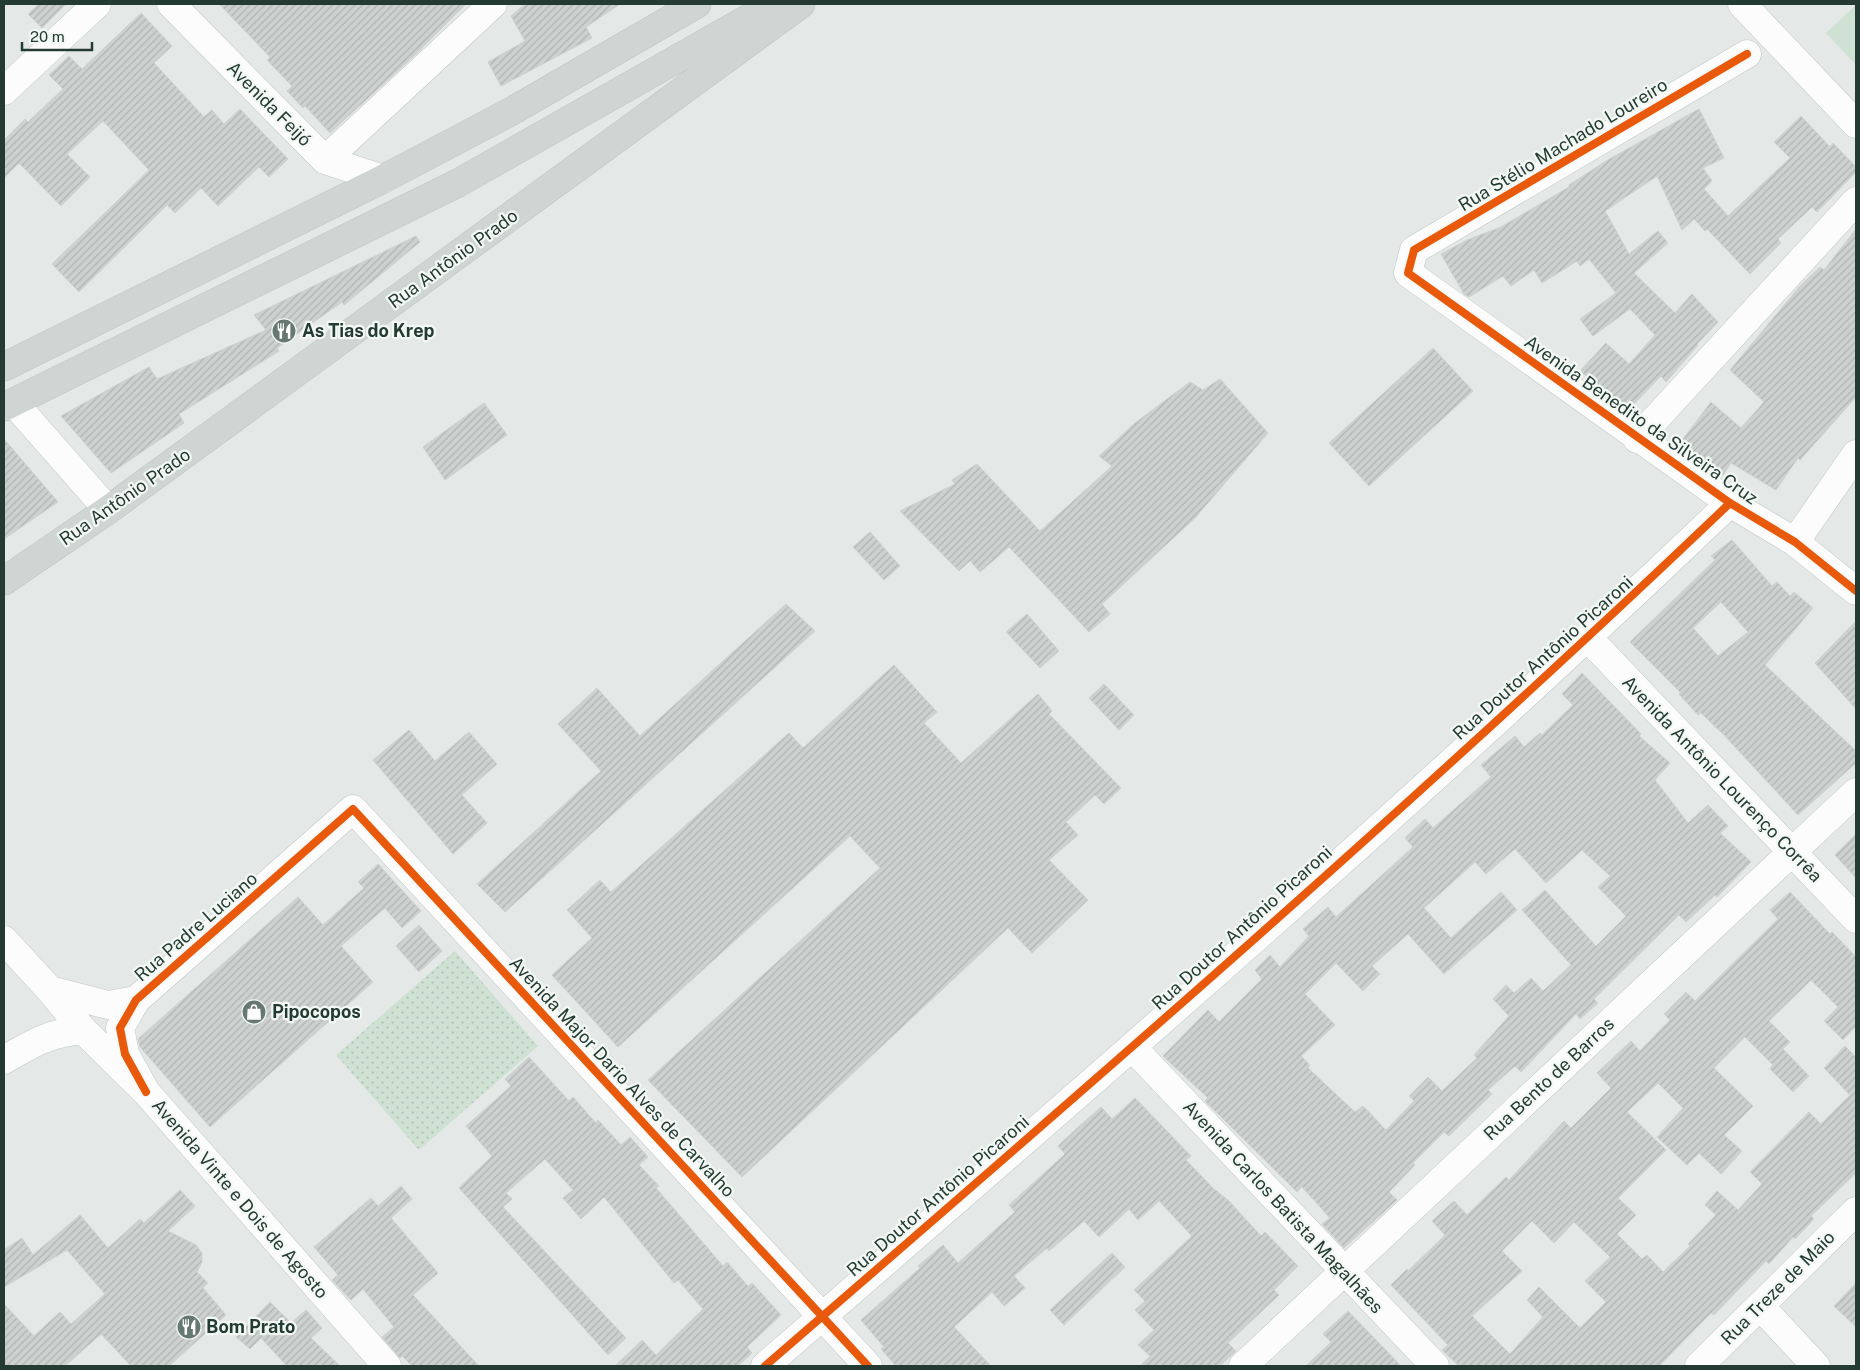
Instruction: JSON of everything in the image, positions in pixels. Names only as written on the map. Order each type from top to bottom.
[{"type":"main road","points":[[4,367],[383,180],[512,111],[697,4]]},
{"type":"main road","points":[[9,405],[458,183],[774,4]]},
{"type":"main road","name":"Rua Antônio Prado","points":[[4,581],[108,510],[801,4]]},
{"type":"street","points":[[4,91],[97,4]]},
{"type":"street","name":"Avenida Feijó","points":[[171,4],[325,160],[383,180]]},
{"type":"street","points":[[325,160],[493,4]]},
{"type":"street","points":[[1742,4],[1849,117]]},
{"type":"street","name":"Rua Stélio Machado Loureiro","points":[[1408,274],[1414,250],[1747,54]]},
{"type":"street","points":[[1637,438],[1856,201]]},
{"type":"street","name":"Avenida Benedito da Silveira Cruz","points":[[1408,274],[1730,503],[1795,542],[1856,591]]},
{"type":"street","points":[[9,405],[108,510]]},
{"type":"street","points":[[1795,542],[1856,454]]},
{"type":"street","name":"Rua Doutor Antônio Picaroni","points":[[764,1366],[1132,1047],[1588,638],[1730,503]]},
{"type":"street","name":"Avenida Antônio Lourenço Corrêa","points":[[1588,638],[1856,919]]},
{"type":"street","name":"Rua Bento de Barros","points":[[1243,1366],[1856,792]]},
{"type":"street","name":"Rua Padre Luciano","points":[[146,1092],[125,1054],[120,1028],[136,1000],[354,809]]},
{"type":"street","name":"Avenida Major Dario Alves de Carvalho","points":[[354,809],[868,1366]]},
{"type":"street","name":"Avenida Vinte e Dois de Agosto","points":[[13,950],[50,990],[83,1030],[146,1092],[387,1366]]},
{"type":"street","points":[[31,1044],[46,1008],[50,990]]},
{"type":"street","name":"Rua Padre Luciano","points":[[50,990],[108,1005],[136,1000]]},
{"type":"street","points":[[4,1060],[31,1044],[58,1032],[83,1030]]},
{"type":"street","name":"Avenida Carlos Batista Magalhães","points":[[1132,1047],[1435,1366]]},
{"type":"street","name":"Rua Treze de Maio","points":[[1699,1366],[1856,1211]]},
{"type":"street","points":[[1760,1306],[1816,1366]]},
{"type":"green space","points":[[1856,5],[1856,65],[1826,33]]},
{"type":"green space","points":[[455,951],[538,1046],[419,1150],[336,1055]]},
{"type":"building","points":[[39,4],[66,4],[42,28],[28,14]]},
{"type":"building","points":[[219,4],[466,4],[415,55],[330,133],[305,106],[303,108],[287,91],[292,86],[267,60],[270,57]]},
{"type":"building","points":[[525,4],[620,4],[586,27],[592,38],[501,86],[488,62],[525,41],[511,16]]},
{"type":"building","points":[[141,13],[172,46],[154,63],[204,117],[212,110],[224,124],[240,109],[288,159],[269,177],[259,167],[218,206],[201,188],[175,213],[167,205],[79,292],[52,264],[149,170],[103,121],[67,154],[90,177],[61,206],[19,163],[4,178],[4,140],[25,119],[28,122],[63,89],[49,75],[69,56],[82,69]]},
{"type":"building","points":[[1699,109],[1724,158],[1703,168],[1712,181],[1704,189],[1728,216],[1790,158],[1774,142],[1801,116],[1830,147],[1833,143],[1856,167],[1856,172],[1817,212],[1812,207],[1778,239],[1781,243],[1750,274],[1707,229],[1705,231],[1694,219],[1682,230],[1657,176],[1605,211],[1629,254],[1658,231],[1668,243],[1634,273],[1675,313],[1692,294],[1718,322],[1666,382],[1661,376],[1628,410],[1580,371],[1606,343],[1629,364],[1655,335],[1630,309],[1593,336],[1580,319],[1616,293],[1589,259],[1580,266],[1577,261],[1542,283],[1534,270],[1511,286],[1503,276],[1469,297],[1464,294],[1441,254],[1467,240],[1501,227],[1569,187],[1569,185],[1606,161]]},
{"type":"building","points":[[1856,229],[1856,397],[1800,460],[1798,458],[1776,490],[1731,463],[1723,475],[1680,443],[1711,402],[1741,428],[1764,402],[1730,370],[1800,286],[1820,267],[1824,270]]},
{"type":"building","points":[[416,236],[420,242],[344,305],[342,302],[277,348],[279,351],[179,414],[184,423],[111,473],[61,416],[149,367],[157,379],[266,330],[254,315]]},
{"type":"building","points":[[1433,348],[1473,391],[1369,486],[1329,443]]},
{"type":"building","points":[[1220,379],[1268,433],[1195,518],[1102,604],[1110,614],[1089,632],[1009,547],[980,572],[970,561],[959,571],[900,511],[955,484],[952,480],[977,464],[1040,531],[1112,466],[1099,456],[1135,423],[1190,382],[1203,390]]},
{"type":"building","points":[[484,403],[507,435],[445,480],[423,447]]},
{"type":"building","points":[[4,439],[58,502],[4,539]]},
{"type":"building","points":[[870,532],[900,566],[884,580],[853,547]]},
{"type":"building","points":[[1732,540],[1772,586],[1777,582],[1790,596],[1794,592],[1813,608],[1765,665],[1856,751],[1856,763],[1798,815],[1724,735],[1701,713],[1698,715],[1679,694],[1681,693],[1630,642],[1715,560],[1711,556]],"holes":[[[1721,602],[1748,632],[1718,656],[1693,628]]]},
{"type":"building","points":[[786,604],[815,631],[505,912],[477,884],[601,771],[558,724],[597,688],[640,736]]},
{"type":"building","points":[[1027,614],[1059,651],[1040,668],[1006,632]]},
{"type":"building","points":[[1856,621],[1856,709],[1815,663]]},
{"type":"building","points":[[894,665],[937,712],[924,723],[961,763],[1038,694],[1052,711],[1049,714],[1121,788],[1104,804],[1095,795],[1066,822],[1078,835],[1049,860],[1088,900],[1032,953],[1008,928],[742,1177],[648,1080],[880,868],[850,836],[618,1047],[552,975],[592,938],[567,910],[600,880],[611,892],[789,733],[803,748]]},
{"type":"building","points":[[1582,673],[1641,734],[1639,736],[1670,763],[1655,780],[1688,823],[1708,805],[1728,826],[1720,833],[1751,862],[1717,897],[1715,895],[1686,922],[1679,915],[1594,999],[1598,1003],[1580,1019],[1576,1014],[1521,1072],[1515,1066],[1488,1090],[1492,1094],[1449,1136],[1444,1132],[1413,1163],[1415,1165],[1389,1192],[1397,1200],[1344,1248],[1322,1224],[1330,1218],[1302,1187],[1297,1192],[1205,1101],[1208,1098],[1163,1056],[1208,1010],[1219,1022],[1262,979],[1255,970],[1270,955],[1280,967],[1309,936],[1303,929],[1328,907],[1336,917],[1413,847],[1405,838],[1425,819],[1433,828],[1491,777],[1481,765],[1515,736],[1524,747],[1540,733],[1542,735],[1573,705],[1562,694]],"holes":[[[1515,849],[1546,883],[1582,850],[1610,876],[1598,887],[1626,916],[1596,946],[1545,890],[1522,910],[1571,965],[1543,991],[1531,978],[1514,993],[1506,985],[1493,999],[1509,1016],[1474,1055],[1477,1058],[1442,1091],[1428,1077],[1409,1096],[1414,1101],[1386,1130],[1363,1106],[1355,1112],[1308,1068],[1310,1065],[1301,1056],[1335,1025],[1305,994],[1336,963],[1363,991],[1380,974],[1372,966],[1408,934],[1444,974],[1517,910],[1501,892],[1451,938],[1424,908],[1475,862],[1486,874]]]},
{"type":"building","points":[[1104,684],[1134,715],[1119,730],[1089,698]]},
{"type":"building","points":[[409,730],[435,761],[469,732],[497,764],[462,795],[487,823],[453,854],[373,760]]},
{"type":"building","points":[[1856,834],[1856,878],[1835,855]]},
{"type":"building","name":"Pipocopos","points":[[378,864],[421,911],[402,928],[385,908],[341,946],[373,982],[210,1127],[140,1047],[138,1039],[298,897],[323,925],[364,888],[358,882]]},
{"type":"building","points":[[1790,892],[1830,934],[1832,932],[1856,957],[1856,1026],[1843,1040],[1824,1021],[1838,1007],[1811,980],[1769,1021],[1790,1042],[1783,1049],[1809,1076],[1793,1092],[1770,1069],[1773,1065],[1745,1037],[1714,1068],[1753,1106],[1724,1135],[1742,1151],[1721,1174],[1699,1153],[1687,1165],[1657,1137],[1683,1108],[1658,1083],[1627,1112],[1666,1150],[1618,1198],[1636,1215],[1617,1234],[1642,1259],[1647,1255],[1663,1272],[1690,1246],[1688,1244],[1716,1215],[1705,1205],[1717,1191],[1738,1210],[1762,1184],[1750,1172],[1809,1112],[1821,1124],[1850,1095],[1824,1068],[1845,1046],[1856,1057],[1856,1173],[1811,1216],[1814,1219],[1795,1239],[1793,1237],[1769,1264],[1766,1261],[1714,1315],[1711,1313],[1659,1366],[1459,1366],[1442,1350],[1448,1345],[1391,1285],[1445,1235],[1432,1221],[1454,1201],[1467,1215],[1506,1177],[1509,1180],[1564,1121],[1571,1128],[1611,1088],[1597,1073],[1631,1041],[1640,1051],[1670,1020],[1664,1014],[1686,992],[1695,1001],[1778,919],[1770,910]],"holes":[[[1532,1221],[1554,1243],[1574,1222],[1610,1257],[1585,1281],[1606,1302],[1580,1328],[1539,1287],[1527,1300],[1543,1317],[1510,1354],[1472,1316],[1522,1271],[1502,1251]]]},
{"type":"building","points":[[419,925],[442,951],[419,972],[396,946]]},
{"type":"building","points":[[529,1057],[569,1101],[573,1097],[596,1123],[598,1120],[621,1145],[630,1137],[648,1157],[639,1165],[659,1186],[656,1188],[723,1266],[727,1262],[748,1286],[752,1283],[781,1315],[747,1347],[752,1353],[738,1366],[615,1366],[642,1340],[656,1355],[703,1309],[678,1280],[674,1283],[604,1197],[581,1219],[563,1198],[573,1190],[545,1159],[506,1193],[512,1199],[503,1207],[626,1338],[608,1355],[459,1188],[492,1156],[466,1126],[511,1086],[505,1079]]},
{"type":"building","points":[[1135,1098],[1191,1156],[1186,1160],[1213,1188],[1229,1201],[1261,1236],[1265,1232],[1298,1266],[1274,1290],[1279,1295],[1228,1343],[1236,1351],[1220,1366],[1140,1366],[1150,1356],[1138,1345],[1154,1330],[1135,1310],[1145,1301],[1134,1290],[1192,1236],[1159,1201],[1138,1220],[1129,1209],[1099,1237],[1084,1221],[1049,1251],[1047,1248],[1014,1276],[1025,1288],[1004,1306],[992,1292],[954,1327],[991,1366],[896,1366],[881,1349],[884,1347],[861,1320],[943,1245],[958,1263],[1015,1212],[1009,1205],[1065,1154],[1058,1146],[1075,1130],[1101,1107],[1112,1119]]},
{"type":"building","points":[[401,1186],[412,1199],[391,1218],[438,1273],[413,1295],[479,1366],[412,1366],[402,1356],[400,1358],[382,1337],[394,1327],[363,1289],[351,1300],[332,1280],[338,1275],[314,1247],[371,1198],[378,1206]]},
{"type":"building","points":[[180,1190],[195,1206],[168,1231],[196,1245],[202,1253],[202,1262],[197,1272],[208,1283],[203,1288],[226,1315],[169,1366],[131,1366],[101,1334],[65,1366],[4,1366],[4,1304],[34,1336],[60,1312],[71,1324],[105,1294],[67,1250],[4,1287],[4,1250],[22,1238],[33,1255],[80,1215],[108,1248],[140,1219],[144,1223]]},
{"type":"building","points":[[1112,1253],[1125,1267],[1064,1325],[1050,1310]]},
{"type":"building","points":[[1856,1283],[1856,1327],[1834,1306]]},
{"type":"building","points":[[270,1302],[291,1323],[306,1310],[322,1328],[311,1338],[340,1366],[287,1366],[261,1338],[250,1349],[236,1337]]},
{"type":"building","points":[[1348,1311],[1401,1366],[1306,1366],[1331,1342],[1323,1334]]},
{"type":"cycle path","points":[[1747,54],[1414,250],[1408,273],[1730,503],[1795,542],[1856,591]]},
{"type":"cycle path","points":[[765,1366],[1131,1048],[1374,833],[1730,503]]},
{"type":"cycle path","points":[[146,1092],[125,1054],[120,1028],[136,1000],[353,809],[868,1366]]},
{"type":"place","name":"As Tias do Krep","points":[[284,331]]},
{"type":"place","name":"Pipocopos","points":[[254,1012]]},
{"type":"place","name":"Bom Prato","points":[[189,1327]]}]
